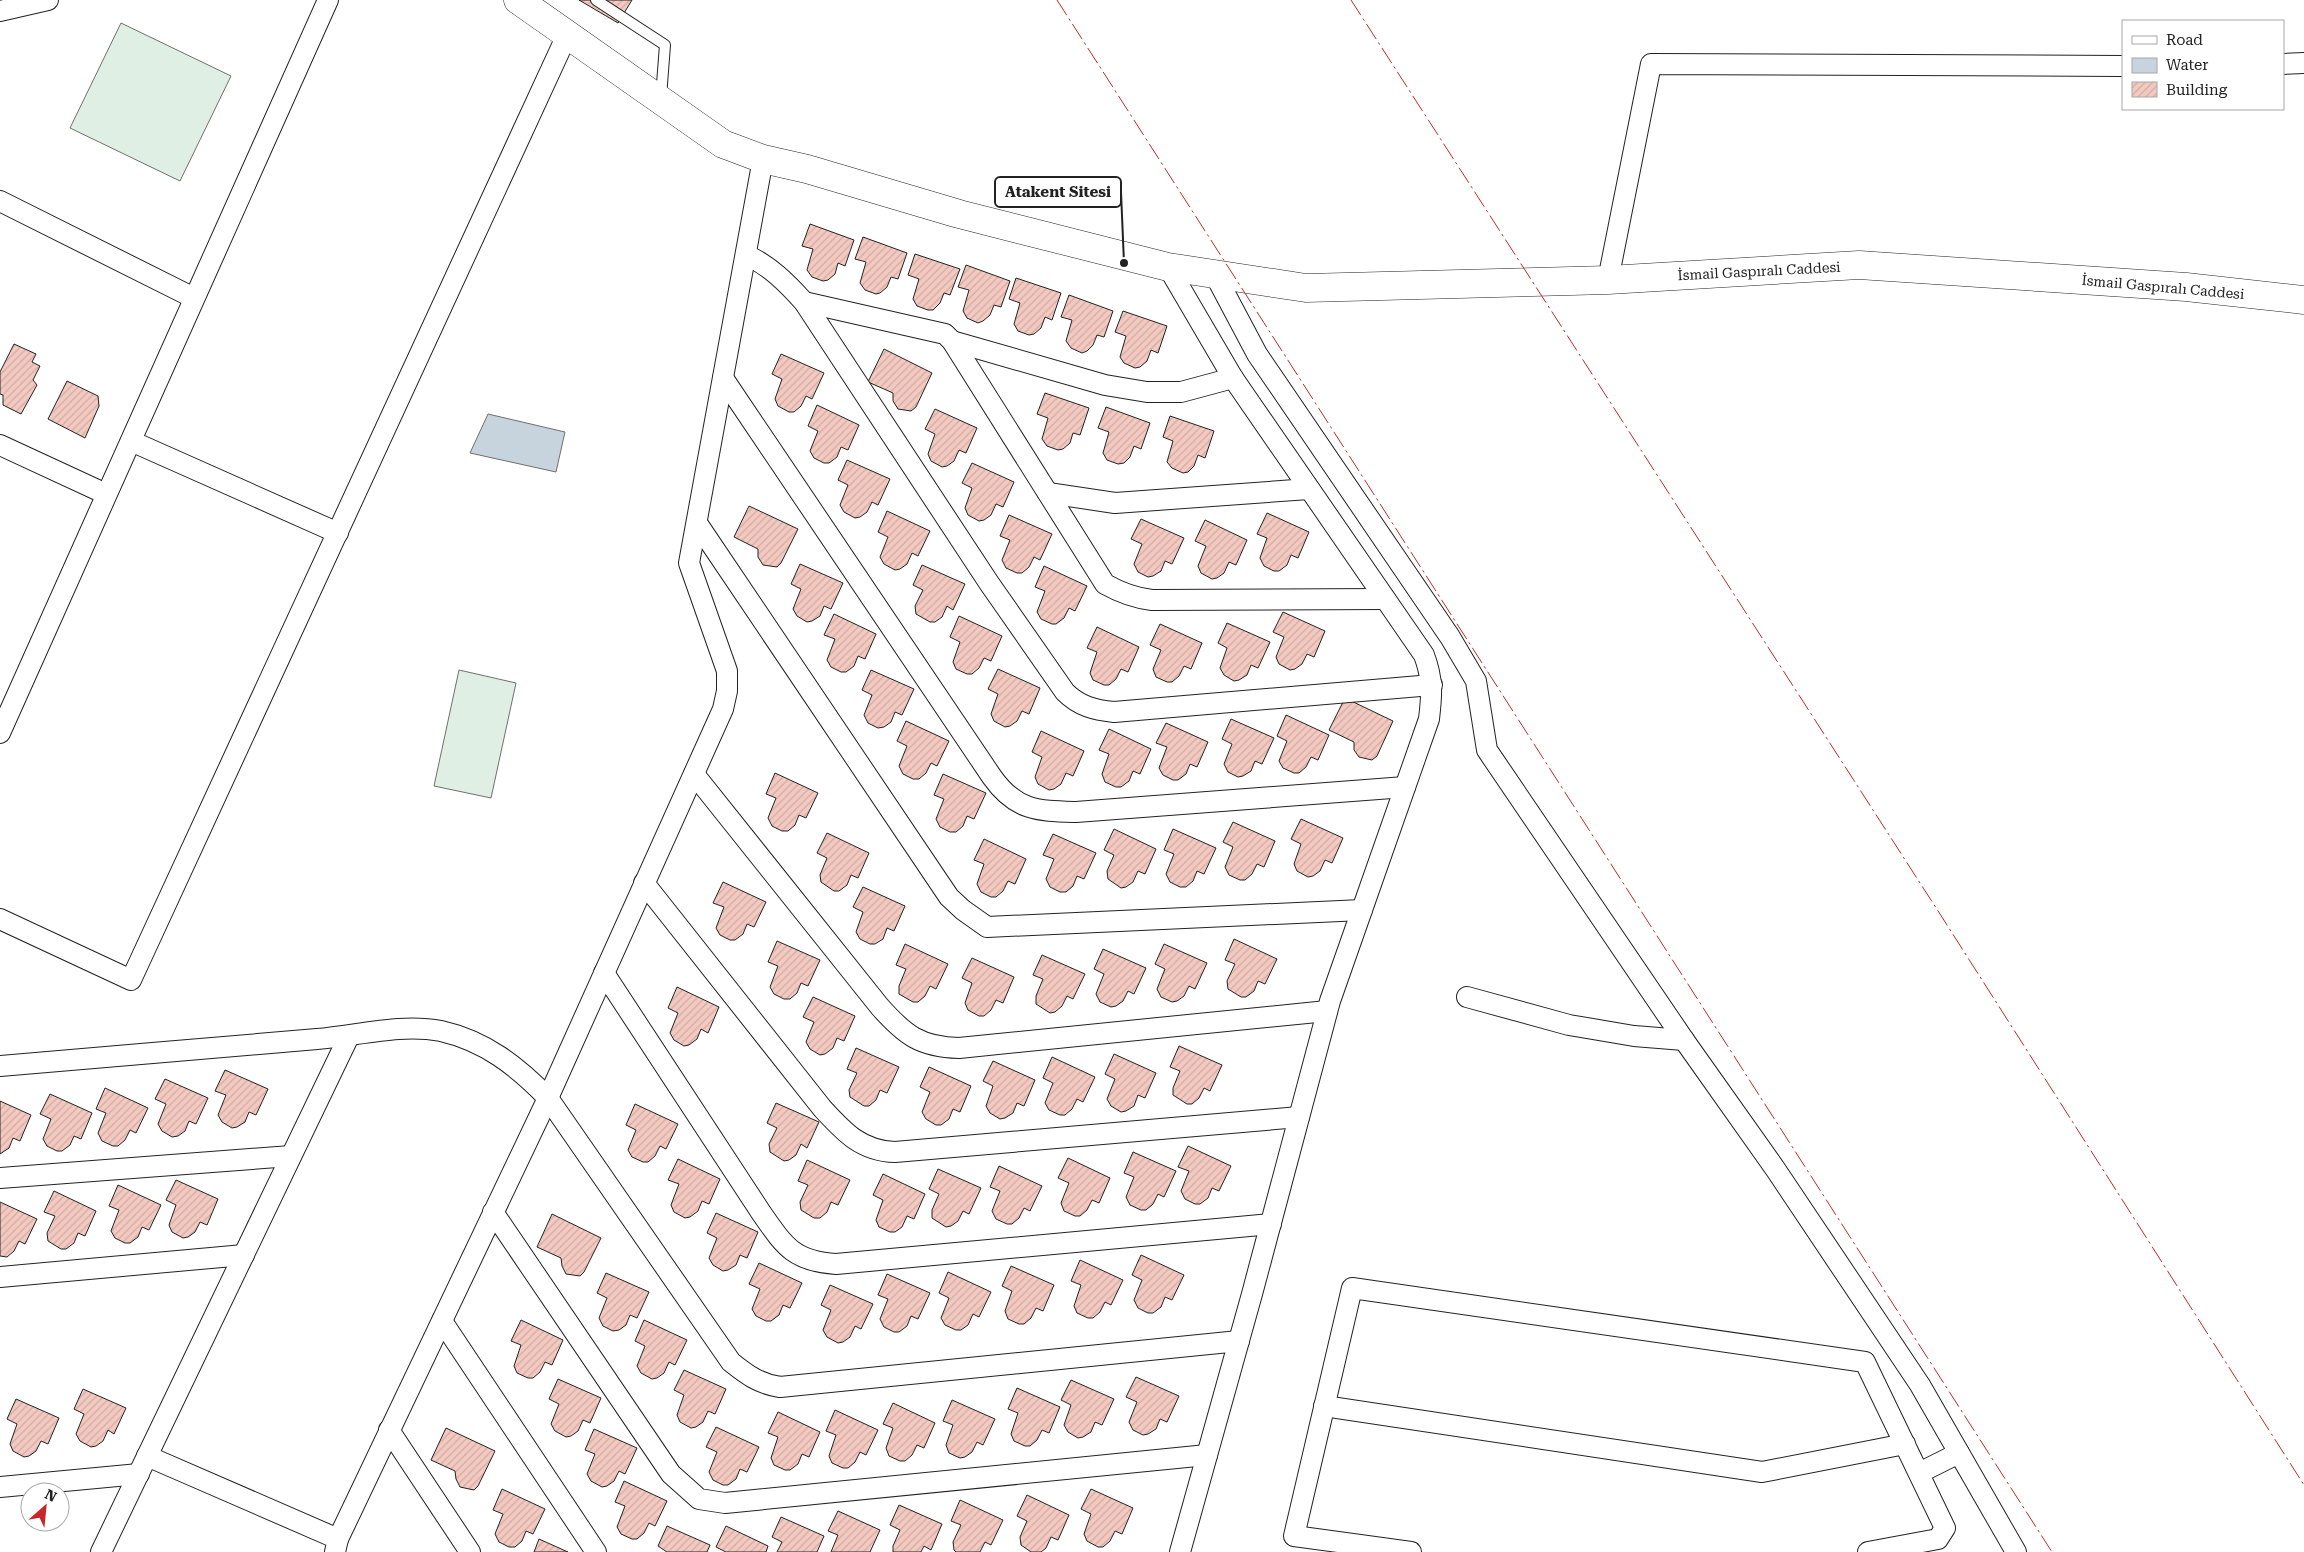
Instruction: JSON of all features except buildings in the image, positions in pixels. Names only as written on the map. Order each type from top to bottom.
[{"type":"main road","name":"İsmail Gaspıralı Caddesi","points":[[523,2],[723,144],[763,159],[807,169],[959,214],[1168,267],[1306,288],[1608,280],[1859,265],[2186,287],[2304,300]]},
{"type":"street","points":[[0,11],[48,0]]},
{"type":"street","points":[[0,733],[328,0]]},
{"type":"street","points":[[0,919],[131,980],[567,35]]},
{"type":"street","points":[[2284,64],[2304,63]]},
{"type":"street","points":[[1608,280],[1651,64],[2122,66]]},
{"type":"street","points":[[0,1487],[143,1465],[336,1545],[548,1098],[723,709],[727,691],[727,672],[690,563],[763,159]]},
{"type":"street","points":[[0,201],[194,298]]},
{"type":"street","points":[[746,256],[760,261],[774,272],[804,302],[989,583],[1065,692],[1074,700],[1098,710],[1114,712],[1432,685]]},
{"type":"street","points":[[1168,267],[1233,378],[1424,655],[1431,674],[1432,685],[1429,719],[1327,1011],[1271,1224],[1180,1552]]},
{"type":"street","points":[[1214,273],[1258,354],[1450,637],[1476,681],[1487,750],[1684,1040],[1776,1170],[1914,1377],[2016,1552]]},
{"type":"street","points":[[804,302],[945,334],[952,341],[1105,584],[1120,593],[1136,598],[1385,599]]},
{"type":"street","points":[[952,341],[1106,385],[1147,392],[1182,392],[1233,378]]},
{"type":"street","points":[[723,378],[992,777],[1001,790],[1013,800],[1027,808],[1044,811],[1076,812],[1405,787]]},
{"type":"street","points":[[131,441],[338,533]]},
{"type":"street","points":[[0,446],[106,494]]},
{"type":"street","points":[[1048,493],[1123,503],[1309,489]]},
{"type":"street","points":[[697,524],[949,897],[962,910],[987,927],[1362,910]]},
{"type":"street","points":[[694,774],[880,1007],[908,1035],[922,1043],[937,1047],[959,1048],[1327,1011]]},
{"type":"street","points":[[644,883],[822,1108],[853,1138],[879,1152],[1299,1117]]},
{"type":"street","points":[[604,973],[762,1214],[785,1245],[795,1254],[821,1263],[836,1264],[1271,1224]]},
{"type":"street","points":[[1467,997],[1568,1025],[1634,1036],[1684,1040]]},
{"type":"street","points":[[0,1066],[349,1036],[411,1027],[463,1037],[487,1048],[512,1064],[548,1098],[731,1362],[747,1375],[764,1384],[780,1387],[1239,1341]]},
{"type":"street","points":[[101,1552],[349,1036]]},
{"type":"street","points":[[0,1178],[291,1156]]},
{"type":"street","points":[[493,1212],[671,1474],[699,1499],[725,1503],[1207,1454]]},
{"type":"street","points":[[0,1277],[244,1255]]},
{"type":"street","points":[[1411,1552],[1294,1536],[1352,1288],[1865,1362],[1945,1528],[1938,1539],[1868,1552]]},
{"type":"street","points":[[442,1321],[596,1552]]},
{"type":"street","points":[[1324,1406],[1762,1472],[1905,1444]]},
{"type":"street","points":[[390,1430],[470,1552]]},
{"type":"street","points":[[1919,1473],[1959,1453]]},
{"type":"lane","points":[[596,0],[665,45],[661,101]]},
{"type":"green space","points":[[121,23],[231,76],[180,181],[70,128]]},
{"type":"green space","points":[[459,670],[516,683],[491,798],[434,786]]},
{"type":"water","points":[[488,414],[565,432],[556,472],[470,453]]},
{"type":"power","points":[[1057,0],[2052,1552]]},
{"type":"power","points":[[1351,0],[1940,914],[2304,1485]]},
{"type":"place","name":"Atakent Sitesi","points":[[1124,263]]}]
